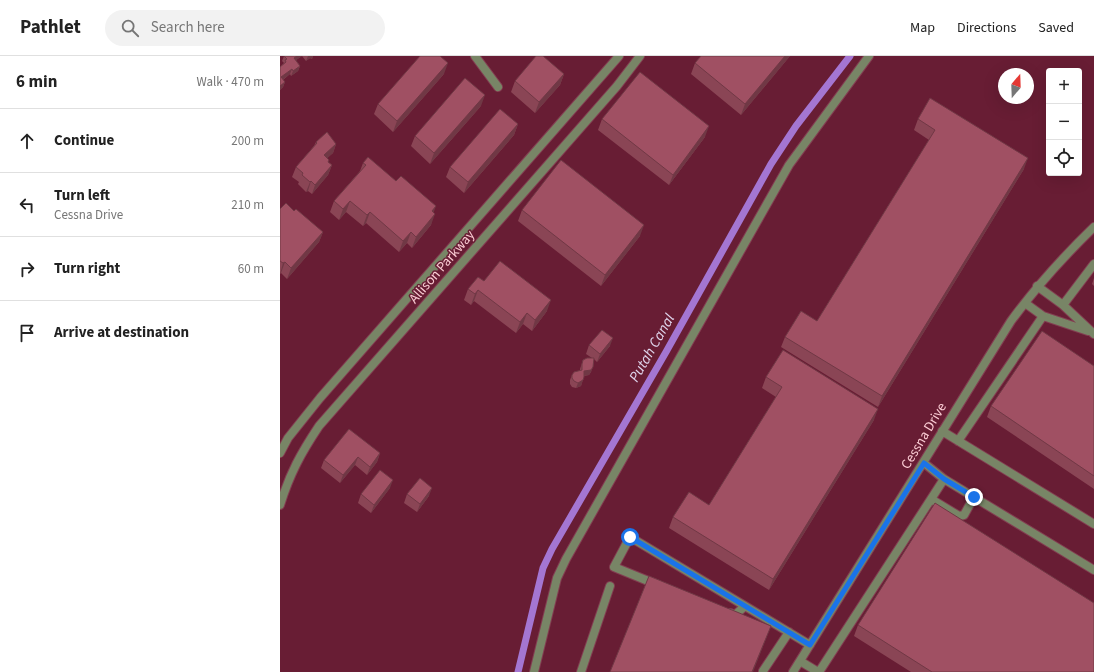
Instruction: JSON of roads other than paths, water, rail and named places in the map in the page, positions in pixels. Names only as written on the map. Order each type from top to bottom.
[{"type":"street","points":[[475,56],[498,87]]},
{"type":"street","name":"Allison Parkway","points":[[280,453],[288,438],[320,398],[619,56]]},
{"type":"street","name":"Allison Parkway","points":[[280,505],[290,474],[298,458],[319,426],[612,92],[640,56]]},
{"type":"street","points":[[534,672],[557,578],[566,559],[789,165],[869,56]]},
{"type":"street","name":"Cessna Drive","points":[[793,672],[998,342],[1037,286],[1071,249],[1094,227]]},
{"type":"street","points":[[1063,305],[1094,264]]},
{"type":"street","points":[[1037,286],[1063,305],[1092,333]]},
{"type":"street","points":[[1025,303],[1043,316],[1092,333]]},
{"type":"street","points":[[958,441],[1043,316]]},
{"type":"street","points":[[942,431],[1094,524]]},
{"type":"street","points":[[924,463],[944,479],[1094,570]]},
{"type":"street","points":[[800,661],[818,672],[944,479]]},
{"type":"street","points":[[931,499],[959,516],[962,516],[974,497]]},
{"type":"street","points":[[664,587],[614,567],[630,537],[810,645]]},
{"type":"street","points":[[581,672],[610,586]]},
{"type":"street","points":[[720,609],[735,615],[745,606]]},
{"type":"street","points":[[764,671],[789,632]]},
{"type":"waterway","name":"Putah Canal","points":[[518,672],[543,568],[552,549],[666,352],[771,164],[796,126],[850,56]]}]
